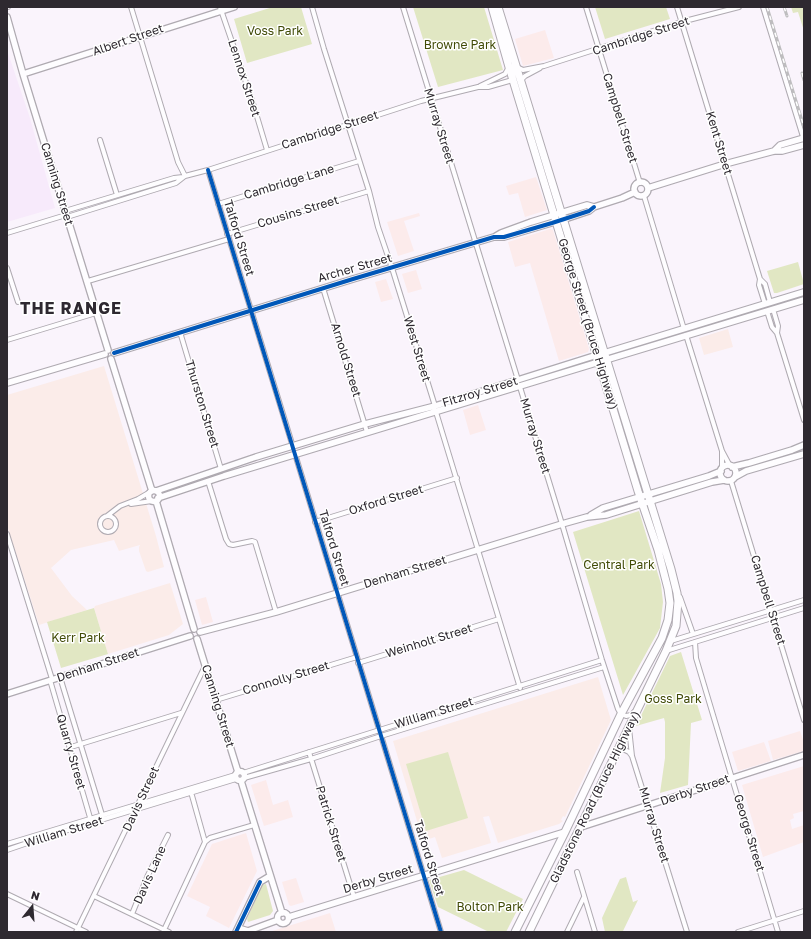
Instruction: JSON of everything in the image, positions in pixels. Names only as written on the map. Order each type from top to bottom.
[{"type":"highway","name":"George Street (Bruce Highway)","points":[[492,7],[509,67],[559,217],[645,499],[677,593]]},
{"type":"highway","name":"George Street (Bruce Highway)","points":[[498,7],[521,80],[559,217]]},
{"type":"highway","name":"George Street (Bruce Highway)","points":[[645,499],[669,595]]},
{"type":"highway","name":"Gladstone Road (Bruce Highway)","points":[[529,932],[671,641],[677,619],[677,593]]},
{"type":"highway","name":"Gladstone Road (Bruce Highway)","points":[[515,932],[565,832],[621,714],[646,671],[666,629],[670,612],[669,595]]},
{"type":"highway","points":[[646,671],[665,644],[671,641]]},
{"type":"highway","name":"Derby Street","points":[[565,832],[581,827]]},
{"type":"main road","name":"Fitzroy Street","points":[[685,332],[804,292]]},
{"type":"main road","name":"Fitzroy Street","points":[[602,357],[685,332],[804,300]]},
{"type":"main road","name":"Kent Street","points":[[768,303],[770,310]]},
{"type":"street","points":[[131,7],[178,162],[184,177]]},
{"type":"street","name":"Albert Street","points":[[23,74],[220,9],[234,7]]},
{"type":"street","name":"West Street","points":[[312,7],[324,49],[349,124],[378,227],[479,550],[521,692]]},
{"type":"street","name":"Murray Street","points":[[403,7],[562,524],[604,667],[621,714]]},
{"type":"street","name":"Campbell Street","points":[[586,7],[640,183]]},
{"type":"street","name":"Kent Street","points":[[677,7],[760,279],[759,285],[768,303]]},
{"type":"street","name":"Cambridge Street","points":[[517,67],[523,70],[544,66],[681,22],[738,7]]},
{"type":"street","points":[[763,7],[804,139],[780,145],[774,151]]},
{"type":"street","name":"Lennox Street","points":[[220,9],[252,100],[267,150]]},
{"type":"street","name":"Canning Street","points":[[7,17],[23,74],[88,282],[106,352]]},
{"type":"street","points":[[504,25],[506,43],[514,74],[513,79]]},
{"type":"street","name":"Cambridge Street","points":[[521,80],[525,76],[544,66]]},
{"type":"street","name":"Cambridge Street","points":[[66,214],[117,195],[174,178],[184,177],[208,170],[430,98],[478,87],[505,74],[509,67]]},
{"type":"street","name":"Cambridge Street","points":[[478,87],[488,87],[509,82],[513,79]]},
{"type":"street","points":[[100,140],[117,195]]},
{"type":"street","points":[[648,188],[725,164],[774,151],[782,152],[804,145]]},
{"type":"street","name":"Cambridge Lane","points":[[218,204],[359,161]]},
{"type":"street","name":"Talford Street","points":[[208,170],[441,932]]},
{"type":"street","name":"Cambridge Street","points":[[7,233],[66,214],[176,183],[184,177]]},
{"type":"street","points":[[644,196],[637,195],[635,192],[635,187],[640,183],[644,184],[648,188]]},
{"type":"street","points":[[648,188],[644,196],[722,451],[736,473],[733,479]]},
{"type":"street","name":"Cousins Street","points":[[227,234],[369,191]]},
{"type":"street","name":"Archer Street","points":[[114,353],[494,237],[504,237],[587,205],[594,207],[635,192]]},
{"type":"street","points":[[88,282],[229,239]]},
{"type":"street","points":[[7,268],[18,302]]},
{"type":"street","name":"Arnold Street","points":[[323,288],[367,432]]},
{"type":"street","name":"Kent Street","points":[[770,310],[772,327],[777,333],[804,420]]},
{"type":"street","points":[[7,340],[96,313]]},
{"type":"street","name":"Thurston Street","points":[[180,332],[224,476]]},
{"type":"street","points":[[7,383],[112,350],[114,356],[111,359]]},
{"type":"street","points":[[106,352],[107,358],[111,359],[153,491],[159,495],[155,500],[120,508],[114,519],[116,524],[114,530],[109,532],[104,531],[100,527],[100,522],[103,518],[120,506],[153,491]]},
{"type":"street","name":"Fitzroy Street","points":[[155,500],[190,487],[221,469],[365,424],[435,406],[560,367],[602,357]]},
{"type":"street","name":"Fitzroy Street","points":[[153,491],[188,480],[224,476],[562,374],[602,357]]},
{"type":"street","points":[[560,367],[562,374]]},
{"type":"street","points":[[721,470],[726,466],[749,463],[804,445]]},
{"type":"street","points":[[722,451],[720,476],[724,480],[733,479],[746,471],[804,454]]},
{"type":"street","name":"Denham Street","points":[[200,632],[276,612],[562,524],[587,517],[606,515],[709,476],[721,470]]},
{"type":"street","points":[[207,478],[226,539],[229,544],[233,545],[252,541],[255,542],[276,612]]},
{"type":"street","name":"Oxford Street","points":[[315,522],[457,478]]},
{"type":"street","name":"Campbell Street","points":[[733,479],[804,720]]},
{"type":"street","points":[[188,480],[190,487]]},
{"type":"street","name":"Denham Street","points":[[645,499],[724,480]]},
{"type":"street","points":[[153,491],[149,498],[155,500]]},
{"type":"street","points":[[155,500],[194,629]]},
{"type":"street","points":[[107,516],[114,519]]},
{"type":"street","name":"Quarry Street","points":[[7,534],[51,680],[91,822]]},
{"type":"street","points":[[677,593],[693,634]]},
{"type":"street","points":[[671,641],[804,600]]},
{"type":"street","points":[[666,651],[804,608]]},
{"type":"street","name":"Weinholt Street","points":[[358,663],[499,619]]},
{"type":"street","points":[[194,629],[197,629],[200,632],[200,636],[197,640],[190,636],[190,632],[194,629]]},
{"type":"street","name":"Denham Street","points":[[7,694],[190,636]]},
{"type":"street","name":"Canning Street","points":[[197,640],[282,913]]},
{"type":"street","name":"George Street","points":[[695,642],[696,658],[778,932]]},
{"type":"street","name":"Connolly Street","points":[[216,700],[356,657]]},
{"type":"street","name":"William Street","points":[[7,850],[103,818],[139,804],[240,776],[379,729],[602,660]]},
{"type":"street","name":"Davis Street","points":[[77,930],[205,666]]},
{"type":"street","name":"William Street","points":[[240,776],[311,759],[604,667]]},
{"type":"street","name":"Quarry Street","points":[[60,677],[103,818]]},
{"type":"street","points":[[621,714],[626,716],[632,714],[642,696],[645,694]]},
{"type":"street","points":[[70,747],[181,713]]},
{"type":"street","name":"Murray Street","points":[[629,728],[632,756],[649,806],[687,932]]},
{"type":"street","points":[[619,747],[629,752],[632,756]]},
{"type":"street","name":"Patrick Street","points":[[309,752],[354,897]]},
{"type":"street","name":"Derby Street","points":[[581,827],[804,755]]},
{"type":"street","points":[[190,791],[205,842]]},
{"type":"street","name":"William Street","points":[[103,818],[136,810],[190,791]]},
{"type":"street","name":"William Street","points":[[7,844],[91,822]]},
{"type":"street","points":[[164,930],[205,842],[210,838],[254,825]]},
{"type":"street","name":"Derby Street","points":[[289,917],[565,832]]},
{"type":"street","name":"Davis Lane","points":[[132,914],[148,875],[168,835]]},
{"type":"street","points":[[576,872],[595,932]]},
{"type":"street","points":[[270,876],[260,882],[237,930],[248,931],[278,920]]},
{"type":"street","points":[[7,894],[77,930],[86,932]]},
{"type":"street","points":[[94,896],[169,932]]},
{"type":"street","points":[[566,932],[584,897]]},
{"type":"street","points":[[738,932],[804,911]]},
{"type":"street","points":[[282,913],[287,914],[289,917],[285,923],[280,923],[278,920],[278,916],[282,913]]},
{"type":"shaded area","points":[[545,30],[554,58],[523,66],[515,39]]},
{"type":"shaded area","points":[[7,50],[30,118],[55,208],[7,222]]},
{"type":"shaded area","points":[[536,177],[547,210],[525,217],[518,193],[509,195],[506,186]]},
{"type":"shaded area","points":[[419,213],[420,216],[404,221],[414,251],[398,256],[387,222]]},
{"type":"shaded area","points":[[550,229],[553,230],[589,349],[588,352],[559,361],[530,263],[515,267],[508,242]]},
{"type":"shaded area","points":[[416,270],[422,289],[408,293],[402,274]]},
{"type":"shaded area","points":[[386,279],[393,299],[381,302],[375,282]]},
{"type":"shaded area","points":[[728,329],[733,347],[704,355],[699,338]]},
{"type":"shaded area","points":[[104,366],[156,536],[164,567],[148,572],[146,571],[139,551],[140,545],[119,551],[114,540],[71,550],[51,568],[72,596],[87,610],[39,625],[7,524],[7,395]]},
{"type":"shaded area","points":[[478,405],[486,430],[470,435],[463,410]]},
{"type":"shaded area","points":[[170,583],[183,624],[169,635],[108,654],[94,608],[95,606]]},
{"type":"shaded area","points":[[206,597],[213,622],[202,625],[195,600]]},
{"type":"shaded area","points":[[598,677],[611,720],[565,817],[563,816],[561,820],[563,821],[559,824],[498,843],[489,816],[483,817],[491,843],[442,858],[435,837],[423,841],[393,741]]},
{"type":"shaded area","points":[[800,731],[804,743],[804,751],[773,760],[768,741]]},
{"type":"shaded area","points":[[764,742],[771,761],[738,771],[732,752]]},
{"type":"shaded area","points":[[804,766],[804,811],[793,814],[794,818],[790,820],[792,829],[804,825],[804,842],[763,857],[742,785]]},
{"type":"shaded area","points":[[266,780],[273,805],[288,800],[293,817],[264,826],[251,785]]},
{"type":"shaded area","points":[[246,833],[257,871],[229,928],[206,916],[210,907],[187,896],[212,844]]},
{"type":"shaded area","points":[[296,878],[304,902],[291,906],[289,905],[282,882]]},
{"type":"shaded area","points":[[330,913],[336,932],[269,932]]},
{"type":"green space","name":"Voss Park","points":[[273,7],[301,7],[312,44],[247,63],[234,19]]},
{"type":"green space","name":"Browne Park","points":[[413,7],[484,7],[503,70],[438,87]]},
{"type":"green space","points":[[595,7],[666,7],[670,19],[605,39]]},
{"type":"green space","points":[[791,7],[804,7],[804,31],[798,12],[793,13]]},
{"type":"green space","points":[[798,262],[804,284],[774,293],[767,271]]},
{"type":"green space","name":"Central Park","points":[[639,511],[661,584],[663,602],[660,628],[623,695],[573,532]]},
{"type":"green space","name":"Kerr Park","points":[[94,608],[108,654],[61,668],[47,622]]},
{"type":"green space","name":"Goss Park","points":[[681,652],[702,720],[691,723],[688,785],[660,793],[665,758],[664,718],[636,726],[670,656]]},
{"type":"green space","points":[[448,752],[468,818],[426,831],[406,764]]},
{"type":"green space","name":"Bolton Park","points":[[464,870],[523,899],[506,932],[489,932],[438,907],[429,880]]},
{"type":"green space","points":[[626,877],[633,902],[638,900],[623,931],[605,932],[602,918],[620,879]]},
{"type":"green space","points":[[266,884],[273,911],[270,915],[248,922],[247,919],[262,885]]},
{"type":"railway","points":[[767,7],[804,127]]},
{"type":"railway","points":[[784,7],[787,16]]},
{"type":"railway","points":[[802,73],[804,80]]},
{"type":"cycle path","points":[[208,170],[441,932]]},
{"type":"cycle path","points":[[114,353],[494,237],[504,237],[552,223],[589,211],[594,207]]},
{"type":"cycle path","points":[[236,932],[260,882]]},
{"type":"district","name":"THE RANGE","points":[[71,309]]}]
